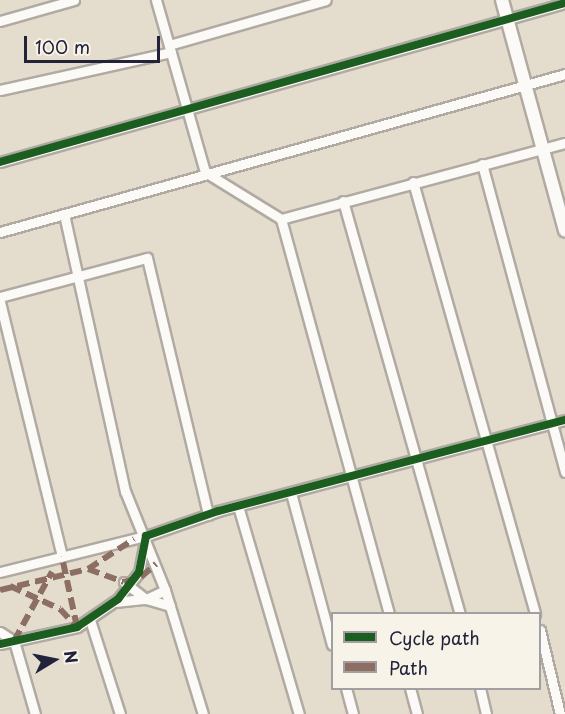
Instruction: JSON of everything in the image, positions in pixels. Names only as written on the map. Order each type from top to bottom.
[{"type":"street","points":[[0,21],[74,0]]},
{"type":"street","points":[[156,0],[205,172],[281,219],[354,478],[388,612]]},
{"type":"street","points":[[0,88],[170,48],[326,0]]},
{"type":"street","points":[[502,0],[565,231]]},
{"type":"street","points":[[0,162],[565,3]]},
{"type":"street","points":[[0,232],[205,172],[565,74]]},
{"type":"street","points":[[281,219],[565,143]]},
{"type":"street","points":[[482,164],[565,472]]},
{"type":"street","points":[[413,182],[534,612]]},
{"type":"street","points":[[343,201],[459,612]]},
{"type":"street","points":[[64,214],[80,276],[83,314],[125,491],[146,536],[165,590],[203,714]]},
{"type":"street","points":[[0,297],[147,258],[208,515]]},
{"type":"street","points":[[0,302],[62,557]]},
{"type":"street","points":[[0,572],[146,536],[238,506],[354,478],[565,420]]},
{"type":"street","points":[[291,493],[331,638]]},
{"type":"street","points":[[238,506],[299,714]]},
{"type":"street","points":[[0,644],[90,620],[115,602],[126,584],[139,572],[146,536]]},
{"type":"street","points":[[126,584],[146,599],[170,606]]},
{"type":"street","points":[[115,602],[146,599],[165,590]]},
{"type":"street","points":[[90,620],[120,714]]},
{"type":"street","points":[[0,632],[14,641],[35,714]]},
{"type":"street","points":[[541,634],[560,714]]},
{"type":"street","points":[[347,690],[353,714]]},
{"type":"street","points":[[411,690],[417,714]]},
{"type":"street","points":[[480,690],[486,714]]},
{"type":"marked path","points":[[88,569],[134,539]]},
{"type":"marked path","points":[[10,586],[60,609],[77,627],[62,557]]},
{"type":"marked path","points":[[0,590],[88,569],[124,582],[141,577],[156,564]]},
{"type":"marked path","points":[[14,641],[52,572]]},
{"type":"cycle path","points":[[0,162],[565,3]]},
{"type":"cycle path","points":[[0,644],[77,627],[118,599],[139,572],[146,536],[218,511],[565,420]]}]
